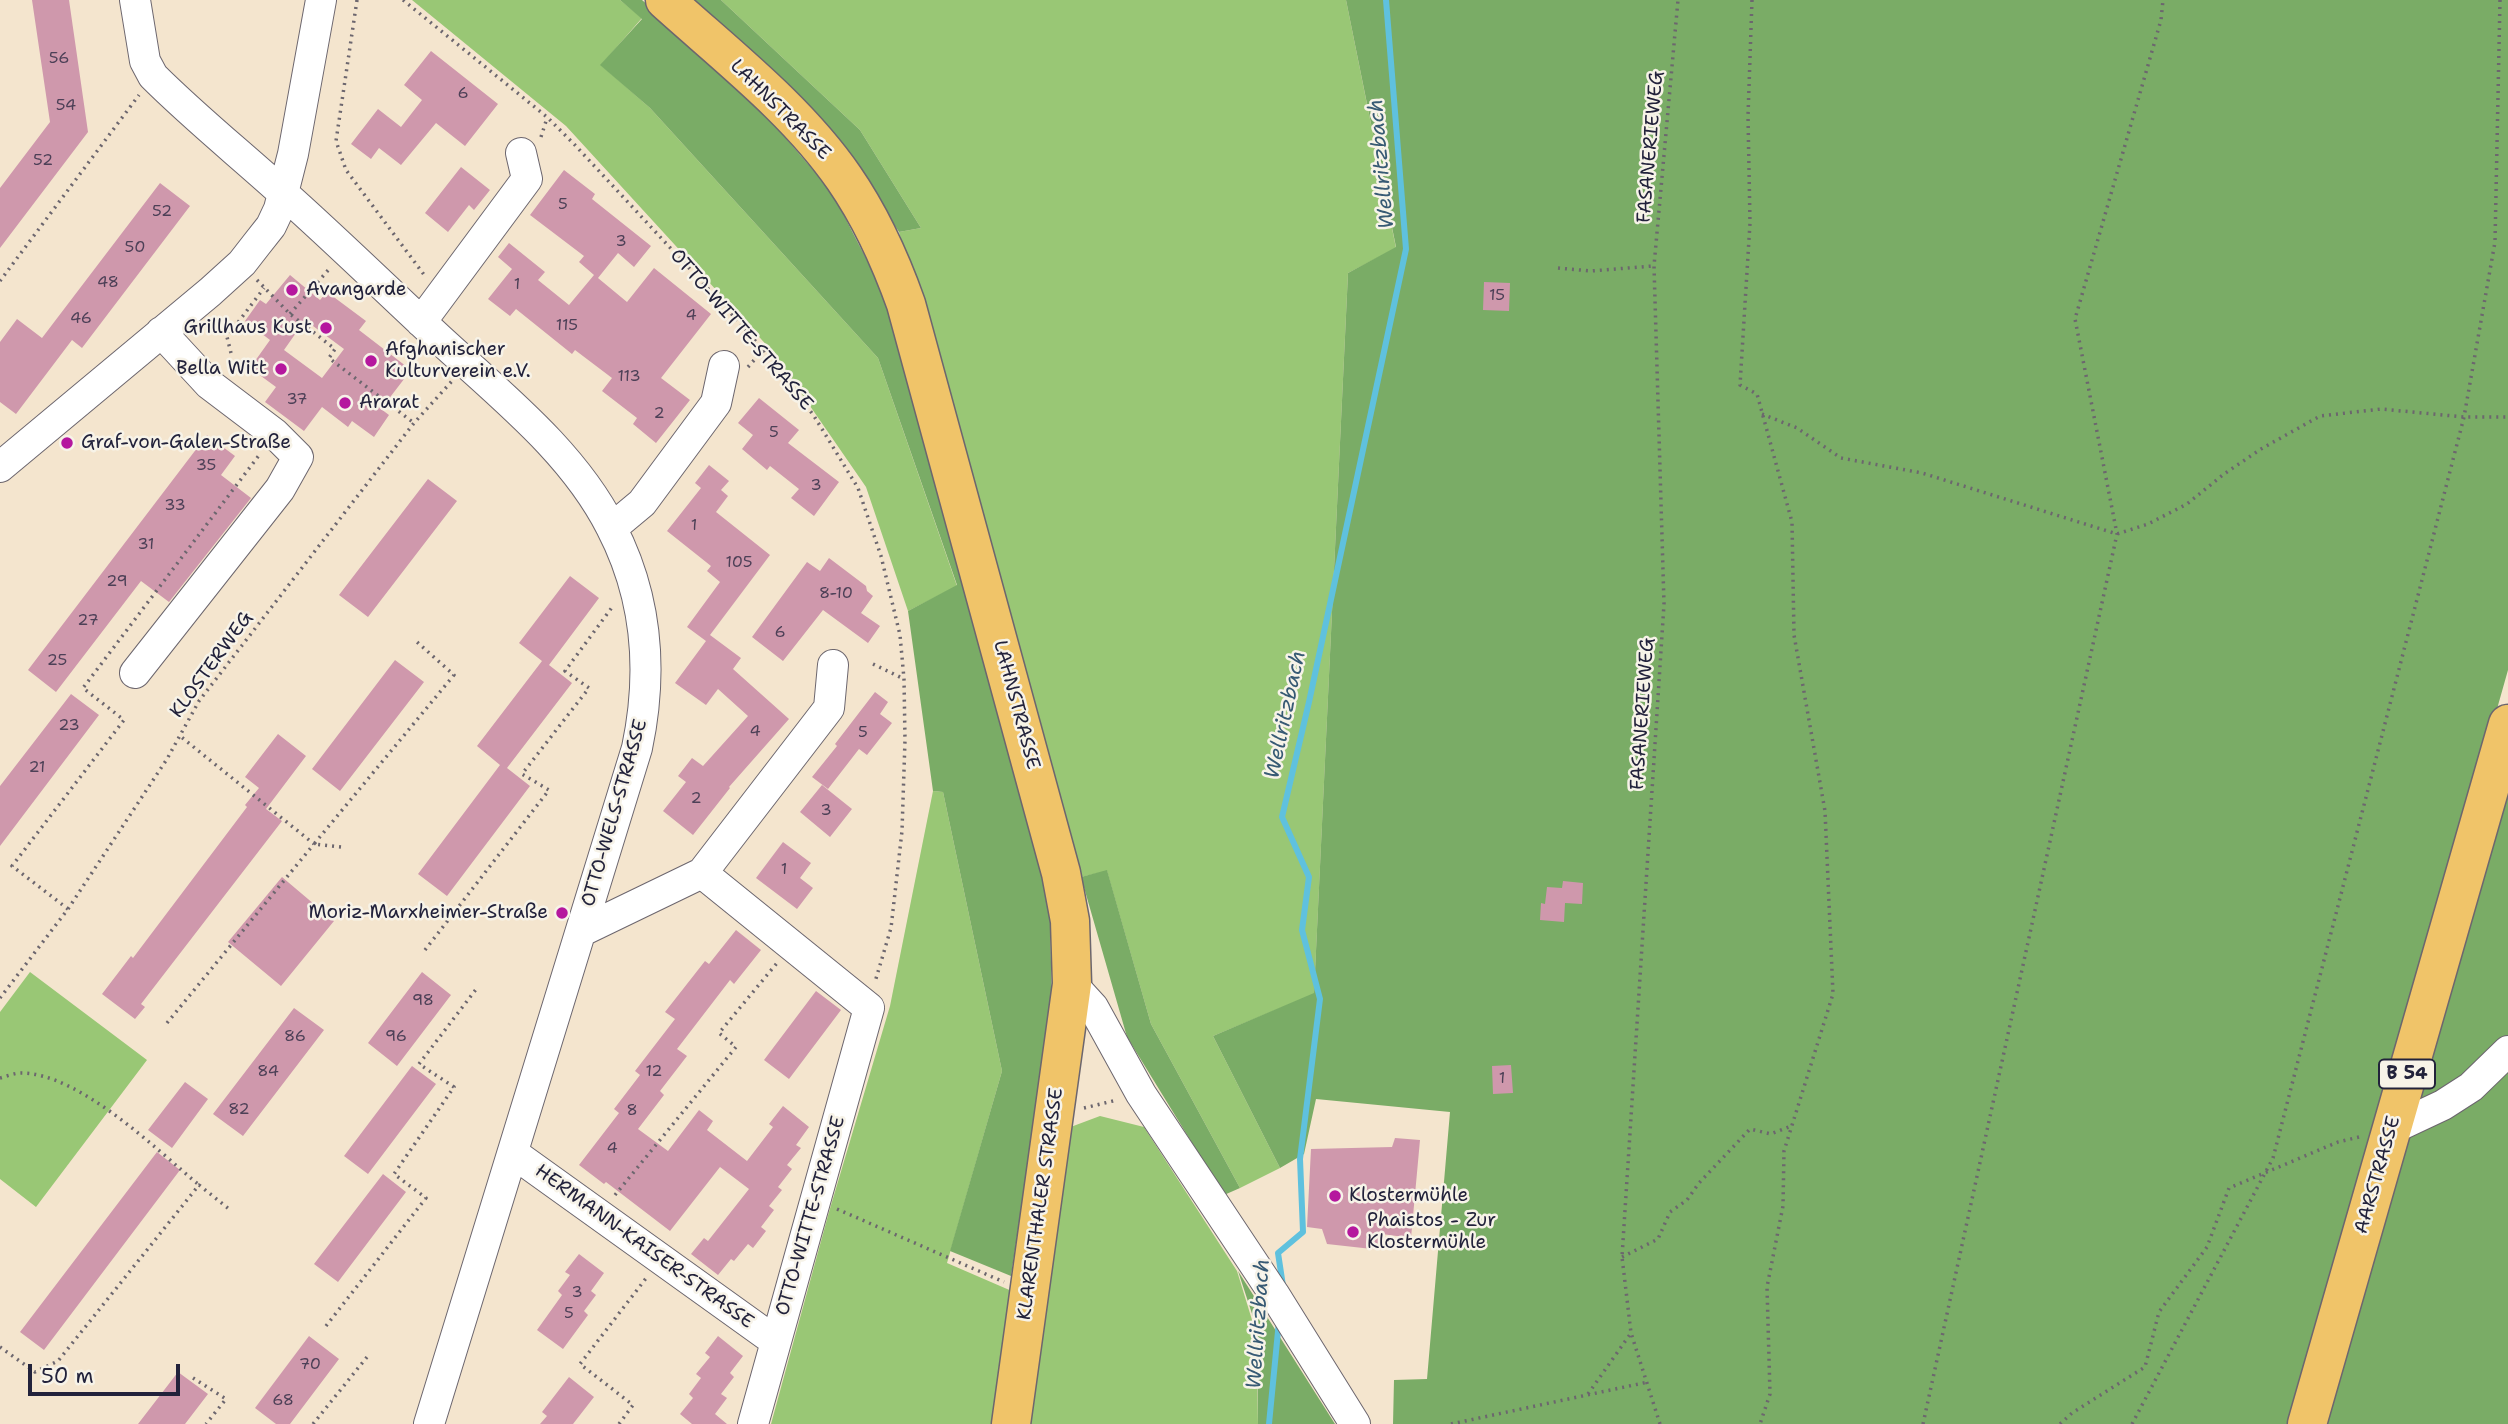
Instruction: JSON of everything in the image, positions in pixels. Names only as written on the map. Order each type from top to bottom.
[{"type":"main road","name":"LAHNSTRASSE","points":[[666,0],[779,104],[821,148],[844,177],[872,223],[896,276],[1061,873],[1070,921],[1072,984]]},
{"type":"main road","name":"AARSTRASSE","points":[[2307,1424],[2508,724]]},
{"type":"main road","name":"KLARENTHALER STRASSE","points":[[1011,1424],[1072,984]]},
{"type":"street","points":[[135,0],[145,61],[153,76]]},
{"type":"street","points":[[1,465],[211,292],[242,263],[271,226],[284,193],[321,0]]},
{"type":"street","name":"OTTO-WELS-STRASSE","points":[[153,76],[284,193],[467,364],[569,464],[600,506],[612,528],[633,579],[640,606],[646,661],[643,719],[637,748],[429,1424]]},
{"type":"street","points":[[421,322],[527,179],[521,153]]},
{"type":"street","points":[[135,673],[280,489],[298,457],[275,434],[209,384],[161,332]]},
{"type":"street","points":[[612,528],[642,503],[716,403],[724,366]]},
{"type":"street","points":[[582,931],[702,873],[829,708],[833,665]]},
{"type":"street","points":[[702,873],[869,1008]]},
{"type":"street","points":[[1072,984],[1099,1017],[1141,1094],[1274,1294],[1355,1424]]},
{"type":"street","name":"OTTO-WITTE-STRASSE","points":[[753,1424],[869,1008]]},
{"type":"street","points":[[2392,1129],[2443,1105],[2471,1087],[2508,1051]]},
{"type":"street","name":"HERMANN-KAISER-STRASSE","points":[[513,1153],[775,1341]]},
{"type":"path","points":[[357,0],[336,141],[346,170],[441,296]]},
{"type":"path","name":"OTTO-WITTE-STRASSE","points":[[402,0],[547,117],[574,144],[739,322],[808,407],[858,488],[881,556],[897,622],[904,679],[902,831],[891,928],[869,1008]]},
{"type":"path","name":"FASANERIEWEG","points":[[1660,1424],[1631,1334],[1622,1256],[1664,604],[1654,265],[1678,0]]},
{"type":"path","points":[[1752,0],[1748,116],[1750,236],[1740,385],[1757,394],[1792,522],[1794,635],[1825,811],[1833,994],[1784,1151],[1783,1206],[1768,1287],[1770,1394],[1760,1424]]},
{"type":"path","points":[[1923,1424],[2117,534],[2075,319],[2161,20],[2163,0]]},
{"type":"path","points":[[2132,1424],[2273,1158],[2464,417],[2496,242],[2500,0]]},
{"type":"path","points":[[0,281],[153,76]]},
{"type":"path","points":[[290,314],[321,276],[348,253]]},
{"type":"path","points":[[242,263],[290,314],[335,349],[329,358],[414,423]]},
{"type":"path","points":[[1558,268],[1591,271],[1654,265]]},
{"type":"path","points":[[231,353],[227,337],[264,288]]},
{"type":"path","name":"KLOSTERWEG","points":[[0,998],[68,909],[167,760],[199,701],[414,423],[467,364]]},
{"type":"path","points":[[1762,414],[1797,428],[1841,458],[1922,473],[2117,534],[2148,523],[2187,504],[2233,467],[2320,416],[2381,408],[2464,417],[2508,417]]},
{"type":"path","points":[[425,950],[549,790],[522,774],[589,688],[565,671],[633,579]]},
{"type":"path","points":[[167,1023],[454,675],[416,642]]},
{"type":"path","points":[[873,664],[904,679]]},
{"type":"path","points":[[179,735],[314,844],[341,847]]},
{"type":"path","points":[[600,1214],[736,1047],[719,1033],[791,945]]},
{"type":"path","points":[[326,1326],[426,1198],[394,1174],[454,1087],[419,1064],[477,988]]},
{"type":"path","points":[[0,1078],[22,1073],[66,1083],[109,1111],[229,1209]]},
{"type":"path","points":[[1083,1109],[1141,1094]]},
{"type":"path","points":[[1622,1256],[1658,1239],[1670,1212],[1687,1200],[1699,1183],[1750,1129],[1771,1134],[1792,1126]]},
{"type":"path","points":[[2060,1424],[2072,1413],[2145,1367],[2159,1312],[2207,1247],[2229,1188],[2338,1142],[2392,1129]]},
{"type":"path","points":[[0,1347],[35,1371],[58,1361],[199,1185]]},
{"type":"path","points":[[816,1200],[1029,1292]]},
{"type":"path","points":[[619,1424],[633,1405],[580,1364],[661,1259]]},
{"type":"path","points":[[1587,1395],[1631,1334]]},
{"type":"path","points":[[313,1424],[367,1357]]},
{"type":"path","points":[[193,1378],[226,1399],[206,1424]]},
{"type":"path","points":[[1451,1424],[1648,1382]]},
{"type":"green space","points":[[412,0],[620,0],[642,18],[601,65],[650,108],[878,358],[957,586],[908,611],[866,487],[772,351],[566,126]]},
{"type":"green space","points":[[620,0],[642,0],[747,93],[832,192],[880,286],[929,446],[1049,883],[1052,1002],[1011,1276],[950,1251],[1002,1071],[943,792],[933,791],[908,611],[957,585],[878,358],[650,108],[600,65],[642,19]]},
{"type":"green space","points":[[687,0],[721,0],[860,130],[921,228],[899,232],[843,144]]},
{"type":"green space","points":[[721,0],[1346,0],[1396,248],[1348,273],[1314,994],[1213,1036],[1280,1168],[1240,1188],[1151,1024],[1107,871],[1081,877],[899,232],[921,228],[860,130]]},
{"type":"green space","points":[[1346,0],[2508,0],[2508,670],[2295,1424],[1393,1424],[1394,1380],[1427,1379],[1450,1112],[1316,1099],[1304,1154],[1280,1168],[1213,1036],[1314,993],[1348,273],[1396,247]]},
{"type":"green space","points":[[2508,788],[2508,1424],[2327,1424]]},
{"type":"green space","points":[[933,791],[943,792],[1002,1071],[947,1263],[1014,1292],[998,1424],[771,1424],[829,1212],[890,1006]]},
{"type":"green space","points":[[1107,870],[1151,1024],[1240,1188],[1224,1195],[1127,1037],[1081,877]]},
{"type":"green space","points":[[30,972],[147,1060],[36,1207],[0,1179],[0,1012]]},
{"type":"green space","points":[[1100,1116],[1144,1127],[1237,1271],[1256,1333],[1258,1424],[1031,1424],[1068,1128]]},
{"type":"green space","points":[[1238,1271],[1335,1424],[1258,1424],[1257,1329]]},
{"type":"building","points":[[32,0],[69,0],[88,132],[0,248],[0,188],[50,122]]},
{"type":"building","points":[[431,51],[498,104],[465,146],[436,123],[401,165],[379,148],[371,159],[351,144],[378,109],[401,127],[422,100],[404,85]]},
{"type":"building","points":[[461,167],[490,190],[474,210],[469,205],[448,232],[425,213]]},
{"type":"building","points":[[564,170],[595,194],[592,199],[651,246],[634,267],[618,253],[598,278],[627,302],[654,268],[711,314],[661,378],[690,400],[656,443],[633,424],[637,418],[602,391],[612,378],[575,350],[572,354],[516,309],[510,316],[488,299],[512,269],[498,257],[509,243],[545,272],[538,280],[569,305],[594,275],[579,262],[584,256],[530,215]]},
{"type":"building","points":[[160,183],[190,206],[82,348],[72,340],[16,414],[0,402],[0,342],[17,319],[42,338]]},
{"type":"building","points":[[290,275],[320,300],[327,292],[366,321],[359,330],[411,370],[381,409],[389,415],[374,437],[352,421],[348,427],[322,407],[304,431],[265,402],[276,387],[250,368],[270,340],[245,321],[260,300],[266,304]],"holes":[[[305,320],[344,349],[322,378],[284,350]]]},
{"type":"building","points":[[1484,282],[1510,283],[1509,311],[1483,310]]},
{"type":"building","points":[[759,398],[799,430],[788,443],[839,482],[814,516],[791,498],[799,489],[770,466],[767,470],[742,449],[753,435],[738,423]]},
{"type":"building","points":[[207,435],[235,456],[221,475],[251,498],[169,602],[141,581],[56,692],[28,670]]},
{"type":"building","points":[[709,465],[729,481],[721,490],[728,496],[716,512],[770,555],[710,635],[741,658],[733,669],[789,719],[729,787],[693,835],[663,811],[686,782],[678,776],[692,758],[703,766],[748,716],[718,689],[706,705],[675,683],[706,641],[687,627],[720,582],[707,571],[711,566],[667,531],[701,488],[695,483]]},
{"type":"building","points":[[428,479],[457,501],[368,617],[339,595]]},
{"type":"building","points":[[829,558],[866,586],[873,596],[861,613],[880,626],[868,643],[823,610],[783,661],[752,637],[807,562],[820,571]]},
{"type":"building","points":[[570,576],[599,598],[549,665],[572,683],[507,768],[530,786],[447,896],[418,874],[500,765],[477,746],[542,661],[519,643]]},
{"type":"building","points":[[395,660],[424,682],[340,791],[312,769]]},
{"type":"building","points":[[875,692],[888,702],[880,714],[892,723],[867,755],[859,749],[828,789],[812,777]]},
{"type":"building","points":[[71,694],[99,715],[0,846],[0,786]]},
{"type":"building","points":[[278,734],[306,756],[266,809],[282,821],[141,1004],[145,1007],[135,1019],[102,994],[131,956],[133,958],[247,807],[245,805],[259,788],[245,777]]},
{"type":"building","points":[[822,785],[852,809],[830,837],[800,812]]},
{"type":"building","points":[[783,842],[811,863],[800,878],[813,888],[797,909],[756,878]]},
{"type":"building","points":[[282,877],[334,921],[281,986],[228,942]]},
{"type":"building","points":[[1563,881],[1583,883],[1582,904],[1565,903],[1564,922],[1540,920],[1541,903],[1545,904],[1547,887],[1562,888]]},
{"type":"building","points":[[736,930],[761,950],[734,984],[730,980],[677,1049],[687,1056],[660,1091],[664,1095],[638,1129],[668,1151],[699,1110],[713,1121],[707,1130],[747,1161],[773,1127],[769,1124],[783,1106],[809,1127],[796,1145],[801,1148],[787,1165],[792,1169],[778,1187],[782,1190],[769,1206],[774,1210],[761,1227],[766,1231],[753,1248],[748,1244],[718,1275],[691,1254],[704,1238],[708,1241],[749,1189],[720,1167],[670,1231],[579,1165],[619,1113],[614,1109],[640,1075],[635,1071],[675,1019],[665,1012],[705,961],[709,964]]},
{"type":"building","points":[[422,972],[451,995],[397,1066],[368,1043]]},
{"type":"building","points":[[816,991],[841,1010],[789,1079],[764,1060]]},
{"type":"building","points":[[294,1008],[324,1030],[243,1136],[213,1114]]},
{"type":"building","points":[[1511,1065],[1513,1093],[1493,1094],[1492,1066]]},
{"type":"building","points":[[412,1066],[436,1084],[368,1174],[344,1156]]},
{"type":"building","points":[[185,1082],[208,1099],[172,1148],[148,1130]]},
{"type":"building","name":"Klostermühle","points":[[1395,1138],[1420,1140],[1411,1238],[1382,1234],[1381,1250],[1327,1244],[1322,1229],[1307,1227],[1311,1149],[1392,1147]]},
{"type":"building","points":[[157,1152],[180,1170],[44,1350],[20,1332]]},
{"type":"building","points":[[383,1174],[406,1192],[338,1282],[314,1264]]},
{"type":"building","points":[[579,1254],[604,1273],[591,1291],[596,1295],[584,1311],[588,1315],[563,1349],[537,1330],[562,1295],[558,1291],[570,1275],[565,1272]]},
{"type":"building","points":[[309,1336],[339,1359],[290,1424],[276,1424],[255,1408]]},
{"type":"building","points":[[718,1336],[743,1356],[730,1373],[734,1377],[721,1394],[727,1398],[715,1414],[727,1424],[692,1424],[680,1414],[693,1398],[689,1394],[701,1378],[696,1374],[710,1357],[705,1353]]},
{"type":"building","points":[[178,1372],[208,1394],[185,1424],[138,1424]]},
{"type":"building","points":[[569,1377],[594,1397],[573,1424],[540,1424],[547,1416],[542,1412]]},
{"type":"waterway","name":"Wellritzbach","points":[[1283,1286],[1278,1253],[1303,1232],[1300,1159],[1320,999],[1302,930],[1309,877],[1282,817],[1406,249],[1386,0]]},
{"type":"waterway","name":"Wellritzbach","points":[[1269,1424],[1279,1321]]},
{"type":"place","name":"Avangarde","points":[[292,290]]},
{"type":"place","name":"Grillhaus Kust","points":[[326,328]]},
{"type":"place","name":"Afghanischer Kulturverein e.V.","points":[[371,361]]},
{"type":"place","name":"Bella Witt","points":[[281,369]]},
{"type":"place","name":"Ararat","points":[[345,403]]},
{"type":"place","name":"Graf-von-Galen-Straße","points":[[67,443]]},
{"type":"place","name":"Moriz-Marxheimer-Straße","points":[[562,913]]},
{"type":"place","name":"Klostermühle","points":[[1335,1196]]},
{"type":"place","name":"Phaistos - Zur Klostermühle","points":[[1353,1232]]}]
